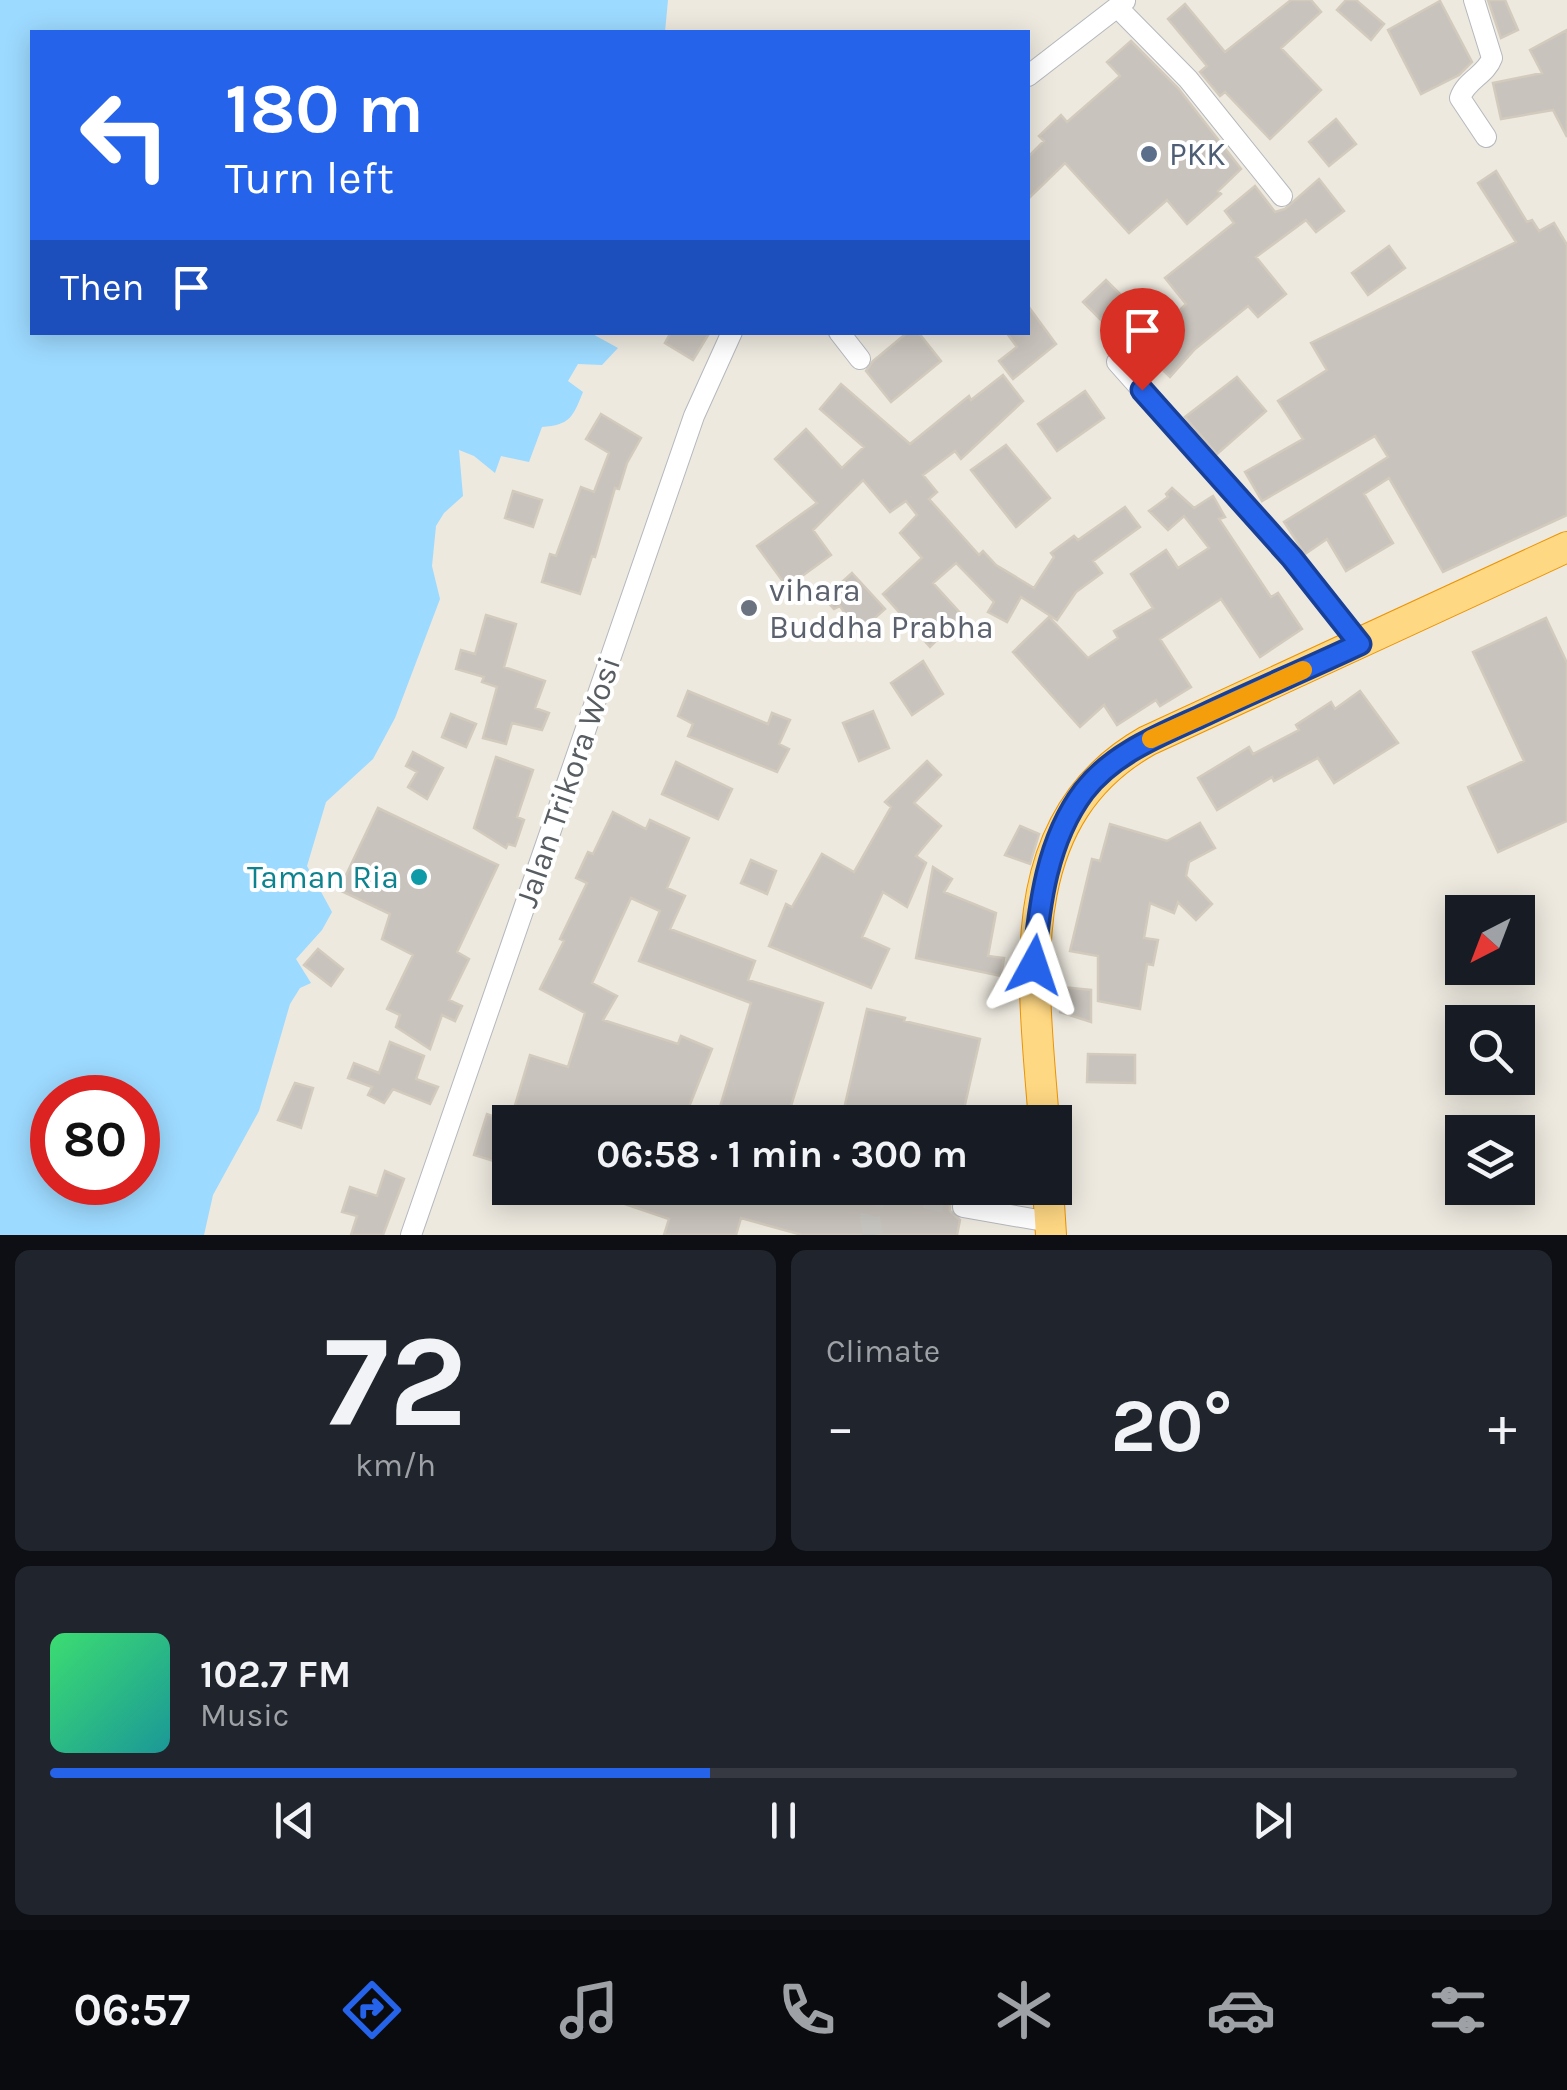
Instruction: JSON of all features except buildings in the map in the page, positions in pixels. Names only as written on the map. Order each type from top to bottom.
[{"type":"highway","points":[[1043,1105],[1034,965],[1037,922],[1055,846],[1074,806],[1099,775],[1147,741],[1567,547]]},
{"type":"street","points":[[1474,0],[1492,58],[1490,65],[1466,85],[1460,98],[1486,137]]},
{"type":"street","points":[[1030,74],[1122,3],[1282,196]]},
{"type":"street","name":"Jalan Trikora Wosi","points":[[411,1235],[694,416],[731,335]]},
{"type":"street","points":[[841,335],[860,359]]},
{"type":"street","points":[[1117,362],[1292,558],[1360,644]]},
{"type":"street","points":[[963,1207],[1051,1229]]},
{"type":"water","points":[[0,0],[668,0],[665,30],[30,30],[30,335],[594,335],[618,348],[602,365],[578,364],[568,381],[583,392],[576,408],[565,422],[542,427],[529,462],[501,456],[495,473],[474,456],[459,450],[463,496],[436,526],[432,566],[440,599],[395,718],[373,759],[326,802],[307,866],[332,912],[322,930],[296,959],[311,983],[300,988],[290,1004],[259,1111],[213,1195],[204,1235],[0,1235]]},
{"type":"tunnel","points":[[873,1235],[870,1218],[875,1199],[891,1190],[963,1207]]},
{"type":"slow traffic","points":[[1151,739],[1303,670]]},
{"type":"place","name":"PKK","points":[[1149,154]]},
{"type":"place","name":"vihara Buddha Prabha","points":[[749,608]]},
{"type":"place","name":"Taman Ria","points":[[419,877]]},
{"type":"route","points":[[1034,965],[1037,922],[1055,846],[1074,806],[1099,775],[1147,741],[1360,644],[1292,558],[1142,390]]}]
